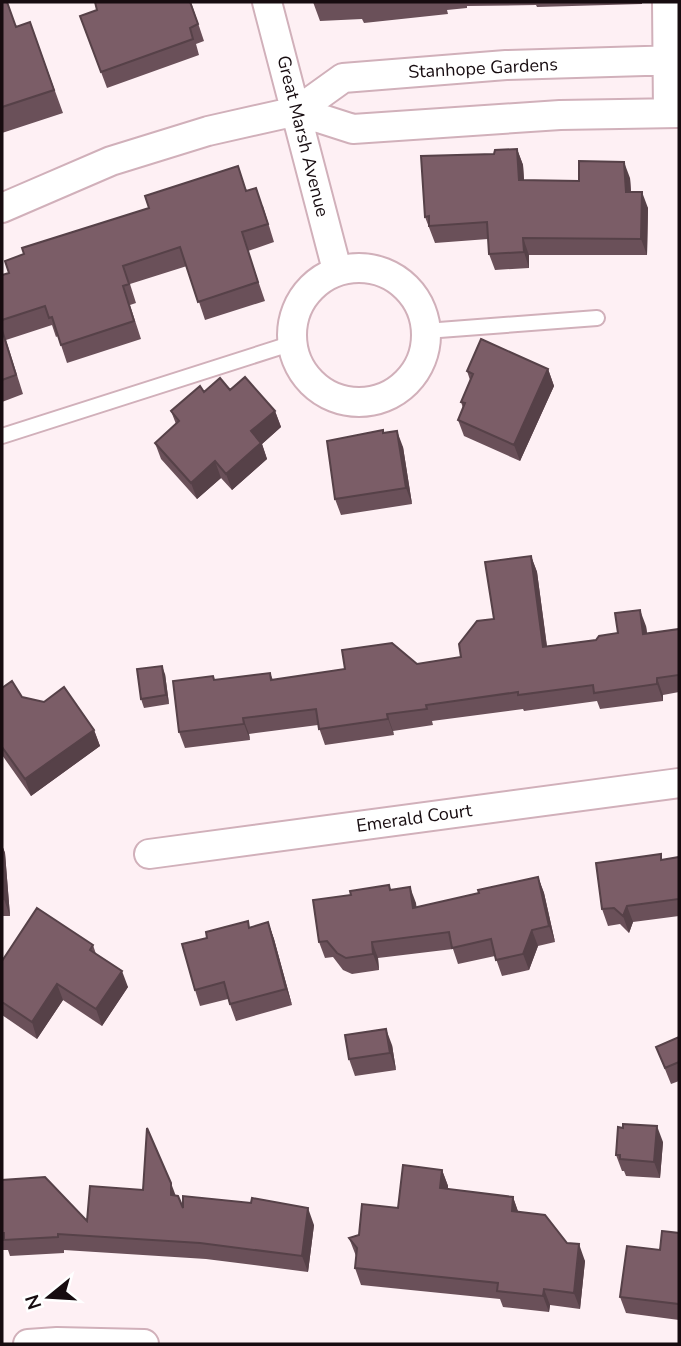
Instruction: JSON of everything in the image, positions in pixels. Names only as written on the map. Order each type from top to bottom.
[{"type":"street","name":"Great Marsh Avenue","points":[[267,2],[337,270]]},
{"type":"street","points":[[297,111],[353,129],[560,115],[673,113],[673,60],[667,2]]},
{"type":"street","name":"Stanhope Gardens","points":[[2,208],[111,161],[208,131],[297,111],[343,78],[506,65],[673,60]]},
{"type":"street","points":[[362,267],[386,272],[406,286],[421,307],[426,331],[423,356],[411,378],[392,394],[369,402],[344,401],[321,391],[304,373],[293,351],[292,326],[299,302],[315,283],[337,270],[362,267]]},
{"type":"street","name":"Emerald Court","points":[[149,854],[679,783]]},
{"type":"street","points":[[28,1344],[144,1344]]},
{"type":"lane","points":[[426,331],[597,318]]},
{"type":"lane","points":[[2,436],[293,343]]},
{"type":"building","points":[[2,2],[7,2],[16,27],[30,22],[54,90],[2,107]]},
{"type":"building","points":[[95,2],[190,2],[198,24],[190,28],[193,39],[101,72],[80,16],[97,10]]},
{"type":"building","points":[[517,149],[519,180],[579,181],[579,161],[624,162],[626,192],[642,192],[641,239],[523,238],[524,252],[489,254],[487,222],[429,226],[429,216],[425,217],[421,156],[494,154],[495,150]]},
{"type":"building","points":[[238,166],[246,191],[256,188],[268,224],[242,232],[258,282],[198,302],[180,247],[123,266],[129,284],[123,286],[134,321],[61,345],[52,317],[49,318],[45,306],[2,320],[2,275],[9,273],[5,261],[24,254],[22,248],[149,208],[145,196]]},
{"type":"building","points":[[2,330],[16,375],[2,380]]},
{"type":"building","points":[[481,339],[548,369],[514,445],[458,420],[465,403],[461,402],[473,374],[467,371]]},
{"type":"building","points":[[245,377],[275,411],[251,431],[261,443],[226,474],[215,461],[191,483],[155,443],[179,421],[171,411],[200,386],[204,392],[220,378],[230,390]]},
{"type":"building","points":[[383,430],[383,433],[397,431],[406,488],[335,499],[327,441]]},
{"type":"building","points":[[531,556],[543,647],[596,640],[599,636],[618,633],[615,613],[640,610],[643,634],[679,629],[679,675],[657,678],[657,684],[594,693],[593,685],[426,705],[427,709],[387,714],[388,719],[319,729],[316,709],[243,718],[244,724],[179,732],[173,681],[213,676],[214,680],[270,673],[271,680],[345,669],[342,650],[392,643],[417,664],[461,657],[459,644],[477,621],[494,619],[485,562]]},
{"type":"building","points":[[162,666],[166,695],[141,699],[137,669]]},
{"type":"building","points":[[12,681],[22,697],[44,702],[64,687],[94,730],[25,779],[2,747],[2,688]]},
{"type":"building","points":[[661,854],[661,860],[679,857],[679,899],[627,906],[623,916],[614,908],[602,909],[596,863]]},
{"type":"building","points":[[538,877],[549,926],[532,930],[523,954],[496,960],[491,939],[452,948],[449,932],[372,942],[373,954],[346,958],[337,953],[327,941],[319,942],[313,900],[351,895],[350,891],[389,885],[390,890],[410,887],[413,908]]},
{"type":"building","points":[[37,908],[93,945],[90,950],[122,971],[96,1009],[57,984],[32,1022],[2,1002],[2,961]]},
{"type":"building","points":[[248,921],[249,928],[268,922],[286,989],[230,1004],[224,982],[195,990],[182,944],[207,938],[206,932]]},
{"type":"building","points":[[386,1029],[390,1053],[349,1059],[345,1035]]},
{"type":"building","points":[[679,1037],[679,1062],[665,1068],[656,1047]]},
{"type":"building","points":[[623,1124],[657,1126],[654,1162],[620,1159],[620,1155],[616,1155],[618,1127],[623,1128]]},
{"type":"building","points":[[147,1128],[171,1183],[171,1195],[178,1196],[183,1208],[183,1196],[251,1203],[252,1198],[308,1208],[302,1256],[200,1243],[58,1234],[58,1237],[4,1240],[2,1180],[45,1177],[87,1221],[90,1186],[143,1190]]},
{"type":"building","points":[[403,1165],[442,1170],[440,1188],[513,1197],[512,1211],[545,1215],[567,1243],[579,1244],[574,1293],[544,1289],[543,1296],[497,1291],[498,1283],[355,1268],[357,1248],[349,1238],[359,1235],[362,1204],[398,1208]]},
{"type":"building","points":[[662,1231],[679,1233],[679,1304],[620,1297],[627,1246],[660,1250]]}]
